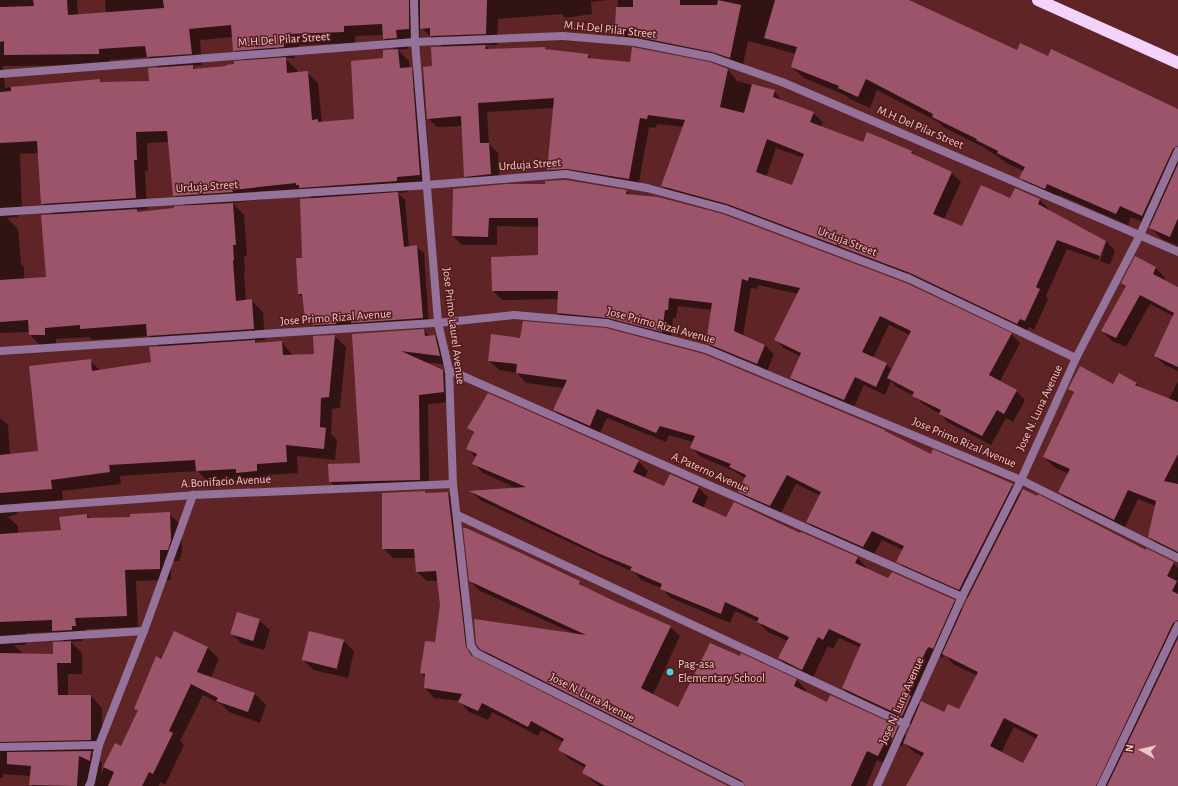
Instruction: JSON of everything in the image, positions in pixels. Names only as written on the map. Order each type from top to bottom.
[{"type":"highway","points":[[1038,0],[1178,63]]},
{"type":"street","name":"Jose Primo Laurel Avenue","points":[[414,0],[415,42],[438,323],[449,370],[453,484],[471,646],[476,653]]},
{"type":"street","name":"M.H.Del Pilar Street","points":[[0,74],[415,42],[563,36],[635,42],[711,57],[782,82],[1178,252]]},
{"type":"street","name":"Jose N. Luna Avenue","points":[[877,786],[962,597],[1021,480],[1076,358],[1140,235],[1178,151]]},
{"type":"street","name":"Urduja Street","points":[[0,212],[426,185],[566,174],[647,188],[725,209],[908,278],[1076,358]]},
{"type":"street","name":"Jose Primo Rizal Avenue","points":[[0,351],[438,323],[514,315],[607,323],[706,349],[1021,480],[1178,558]]},
{"type":"street","name":"A.Paterno Avenue","points":[[449,370],[962,597]]},
{"type":"street","name":"A.Bonifacio Avenue","points":[[0,509],[193,494],[453,484]]},
{"type":"street","points":[[89,786],[92,782],[99,745],[144,632],[193,494]]},
{"type":"street","points":[[457,515],[906,724]]},
{"type":"street","points":[[1101,786],[1178,625]]},
{"type":"street","points":[[0,640],[144,632]]},
{"type":"street","name":"Jose N. Luna Avenue","points":[[476,653],[740,786]]},
{"type":"street","points":[[0,747],[99,745]]},
{"type":"building","points":[[33,0],[67,0],[68,15],[164,8],[163,0],[409,0],[409,29],[396,30],[397,38],[383,39],[382,24],[344,26],[344,32],[288,34],[288,37],[283,37],[284,47],[233,51],[231,25],[189,29],[192,54],[147,57],[145,46],[99,49],[99,54],[4,55],[4,41],[0,42],[0,7],[34,6]]},
{"type":"building","points":[[420,0],[487,0],[486,34],[430,36],[430,28],[420,29]]},
{"type":"building","points":[[633,0],[680,0],[680,5],[717,5],[718,0],[741,5],[730,58],[712,52],[633,36],[634,29],[615,28],[616,7],[633,7]]},
{"type":"building","points":[[775,0],[909,0],[1017,50],[1020,43],[1048,56],[1051,49],[1178,109],[1178,146],[1173,149],[1142,216],[1120,206],[1116,214],[1047,184],[1045,189],[1019,178],[1025,167],[997,153],[998,151],[976,140],[977,139],[932,117],[933,114],[866,79],[858,97],[838,88],[839,86],[791,67],[797,47],[764,38]]},
{"type":"building","points":[[486,45],[485,49],[545,47],[545,49],[588,54],[588,58],[630,62],[632,47],[710,62],[728,69],[720,107],[744,113],[752,84],[775,90],[773,97],[814,112],[810,122],[863,142],[867,132],[912,151],[911,153],[952,172],[933,214],[962,226],[981,185],[1010,198],[1015,188],[1040,199],[1038,204],[1106,241],[1100,256],[1057,240],[1036,287],[1040,289],[1025,321],[1020,319],[1017,324],[910,273],[727,204],[661,186],[685,120],[648,115],[647,119],[640,118],[629,179],[567,169],[547,170],[554,98],[478,103],[480,143],[489,143],[491,174],[464,177],[461,116],[427,119],[423,67],[432,66],[431,47]],"holes":[[[767,139],[804,154],[792,185],[756,172]]]},
{"type":"building","points":[[398,49],[400,68],[412,67],[420,175],[397,177],[397,181],[299,188],[299,185],[296,185],[296,183],[232,190],[233,192],[173,196],[167,131],[136,132],[137,160],[134,160],[136,198],[41,204],[37,141],[0,143],[0,92],[11,91],[11,87],[100,79],[100,82],[149,81],[148,68],[193,65],[193,69],[226,66],[234,64],[234,61],[286,57],[287,73],[308,71],[312,120],[318,119],[318,122],[354,119],[351,61],[383,58],[383,50]]},
{"type":"building","points":[[1178,164],[1178,218],[1170,237],[1149,228]]},
{"type":"building","points":[[566,180],[627,190],[626,194],[658,197],[723,214],[906,283],[1012,333],[989,375],[1017,390],[1004,414],[997,410],[982,436],[939,414],[941,410],[912,396],[914,392],[887,378],[911,331],[880,316],[862,352],[887,363],[876,387],[855,377],[844,400],[790,378],[801,353],[774,340],[800,288],[749,277],[748,281],[742,279],[734,331],[765,345],[757,364],[706,343],[712,303],[669,298],[668,310],[665,310],[662,332],[608,318],[557,313],[558,291],[492,291],[491,257],[538,255],[538,218],[489,218],[488,237],[452,236],[453,189],[506,184],[545,184],[545,181]]},
{"type":"building","points":[[398,192],[404,247],[417,245],[423,318],[351,323],[351,320],[337,320],[336,324],[313,325],[312,317],[305,318],[302,294],[298,294],[296,258],[302,258],[300,199]]},
{"type":"building","points":[[233,203],[236,245],[233,245],[233,261],[236,301],[252,299],[254,329],[147,336],[146,324],[80,329],[80,325],[45,328],[45,335],[29,335],[28,320],[0,322],[0,280],[46,277],[41,215],[137,209],[137,212],[174,208],[174,206]]},
{"type":"building","points":[[1135,256],[1156,267],[1153,274],[1178,287],[1178,367],[1154,356],[1174,313],[1140,295],[1116,338],[1101,331],[1126,286],[1121,283]]},
{"type":"building","points":[[523,321],[606,328],[704,354],[885,430],[931,454],[933,449],[1013,484],[959,590],[896,562],[904,546],[872,531],[863,547],[806,522],[821,492],[787,475],[770,506],[738,492],[746,475],[729,467],[731,464],[690,448],[695,436],[660,426],[656,433],[597,409],[590,426],[553,410],[567,380],[516,373],[517,364],[488,361],[491,334],[520,338]]},
{"type":"building","points":[[424,329],[425,336],[435,335],[440,356],[401,351],[443,370],[444,392],[419,395],[420,480],[329,482],[328,464],[360,463],[352,334]]},
{"type":"building","points":[[335,335],[329,397],[321,398],[320,427],[326,428],[324,449],[286,445],[287,462],[257,464],[257,471],[236,473],[236,469],[196,471],[195,460],[109,465],[110,472],[51,480],[52,489],[0,493],[0,455],[38,451],[29,366],[91,359],[92,371],[151,362],[149,347],[255,340],[255,343],[282,341],[283,355],[314,354],[313,336]]},
{"type":"building","points":[[1080,366],[1113,384],[1119,373],[1137,383],[1135,385],[1178,402],[1178,454],[1164,481],[1178,484],[1178,552],[1148,537],[1156,501],[1128,490],[1114,520],[1058,492],[1070,469],[1043,457],[1074,392],[1068,389]]},
{"type":"building","points":[[488,393],[639,460],[633,472],[664,486],[670,474],[699,487],[692,502],[726,517],[734,502],[800,533],[801,532],[858,557],[855,563],[888,578],[892,572],[955,600],[933,649],[929,647],[927,649],[905,693],[911,696],[902,716],[842,688],[861,644],[829,629],[823,640],[818,637],[802,670],[778,658],[789,637],[757,622],[759,618],[725,602],[721,614],[660,589],[662,584],[630,570],[632,567],[600,554],[469,491],[526,487],[472,464],[477,454],[466,449],[474,432],[467,428]]},
{"type":"building","points":[[1023,489],[1037,496],[1038,494],[1146,550],[1146,548],[1174,562],[1167,576],[1177,581],[1172,591],[1178,594],[1178,620],[1173,623],[1096,786],[906,786],[924,753],[903,743],[921,701],[944,712],[948,704],[959,709],[978,672],[942,654],[967,599]],"holes":[[[1004,718],[1038,735],[1023,763],[990,746]]]},
{"type":"building","points":[[425,491],[425,493],[448,492],[466,647],[472,656],[728,786],[605,786],[582,773],[586,765],[558,750],[564,739],[531,721],[528,727],[482,703],[478,711],[458,702],[462,694],[424,688],[425,674],[420,673],[425,641],[435,642],[440,605],[436,571],[416,572],[414,549],[382,549],[382,493]]},
{"type":"building","points":[[170,512],[171,540],[168,550],[160,550],[160,569],[125,570],[127,616],[75,618],[76,626],[72,626],[72,630],[52,631],[52,620],[0,622],[0,534],[61,530],[59,517],[87,514],[87,518],[130,517],[130,514]]},
{"type":"building","points":[[463,528],[523,554],[580,581],[579,584],[616,602],[671,626],[641,688],[678,707],[710,643],[740,656],[741,653],[797,679],[794,686],[827,702],[830,695],[898,726],[893,738],[888,736],[878,756],[867,751],[851,786],[745,786],[742,781],[480,649],[476,644],[474,619],[586,635],[469,581]]},
{"type":"building","points":[[237,612],[260,619],[253,641],[230,634]]},
{"type":"building","points":[[174,631],[208,647],[197,672],[255,693],[248,712],[216,701],[218,698],[191,684],[169,731],[173,733],[153,774],[149,772],[142,786],[108,786],[114,772],[103,767],[115,743],[121,746],[138,710],[134,709],[156,656],[161,659]]},
{"type":"building","points":[[309,631],[344,640],[337,669],[302,660]]},
{"type":"building","points":[[1178,638],[1178,786],[1107,786]]},
{"type":"building","points":[[71,641],[71,663],[57,663],[58,695],[91,695],[91,740],[0,742],[0,653],[53,654],[53,642]]},
{"type":"building","points":[[91,751],[90,761],[79,756],[77,786],[29,785],[31,766],[7,764],[7,752]]},
{"type":"place","name":"Pag-asa Elementary School","points":[[670,672]]}]
